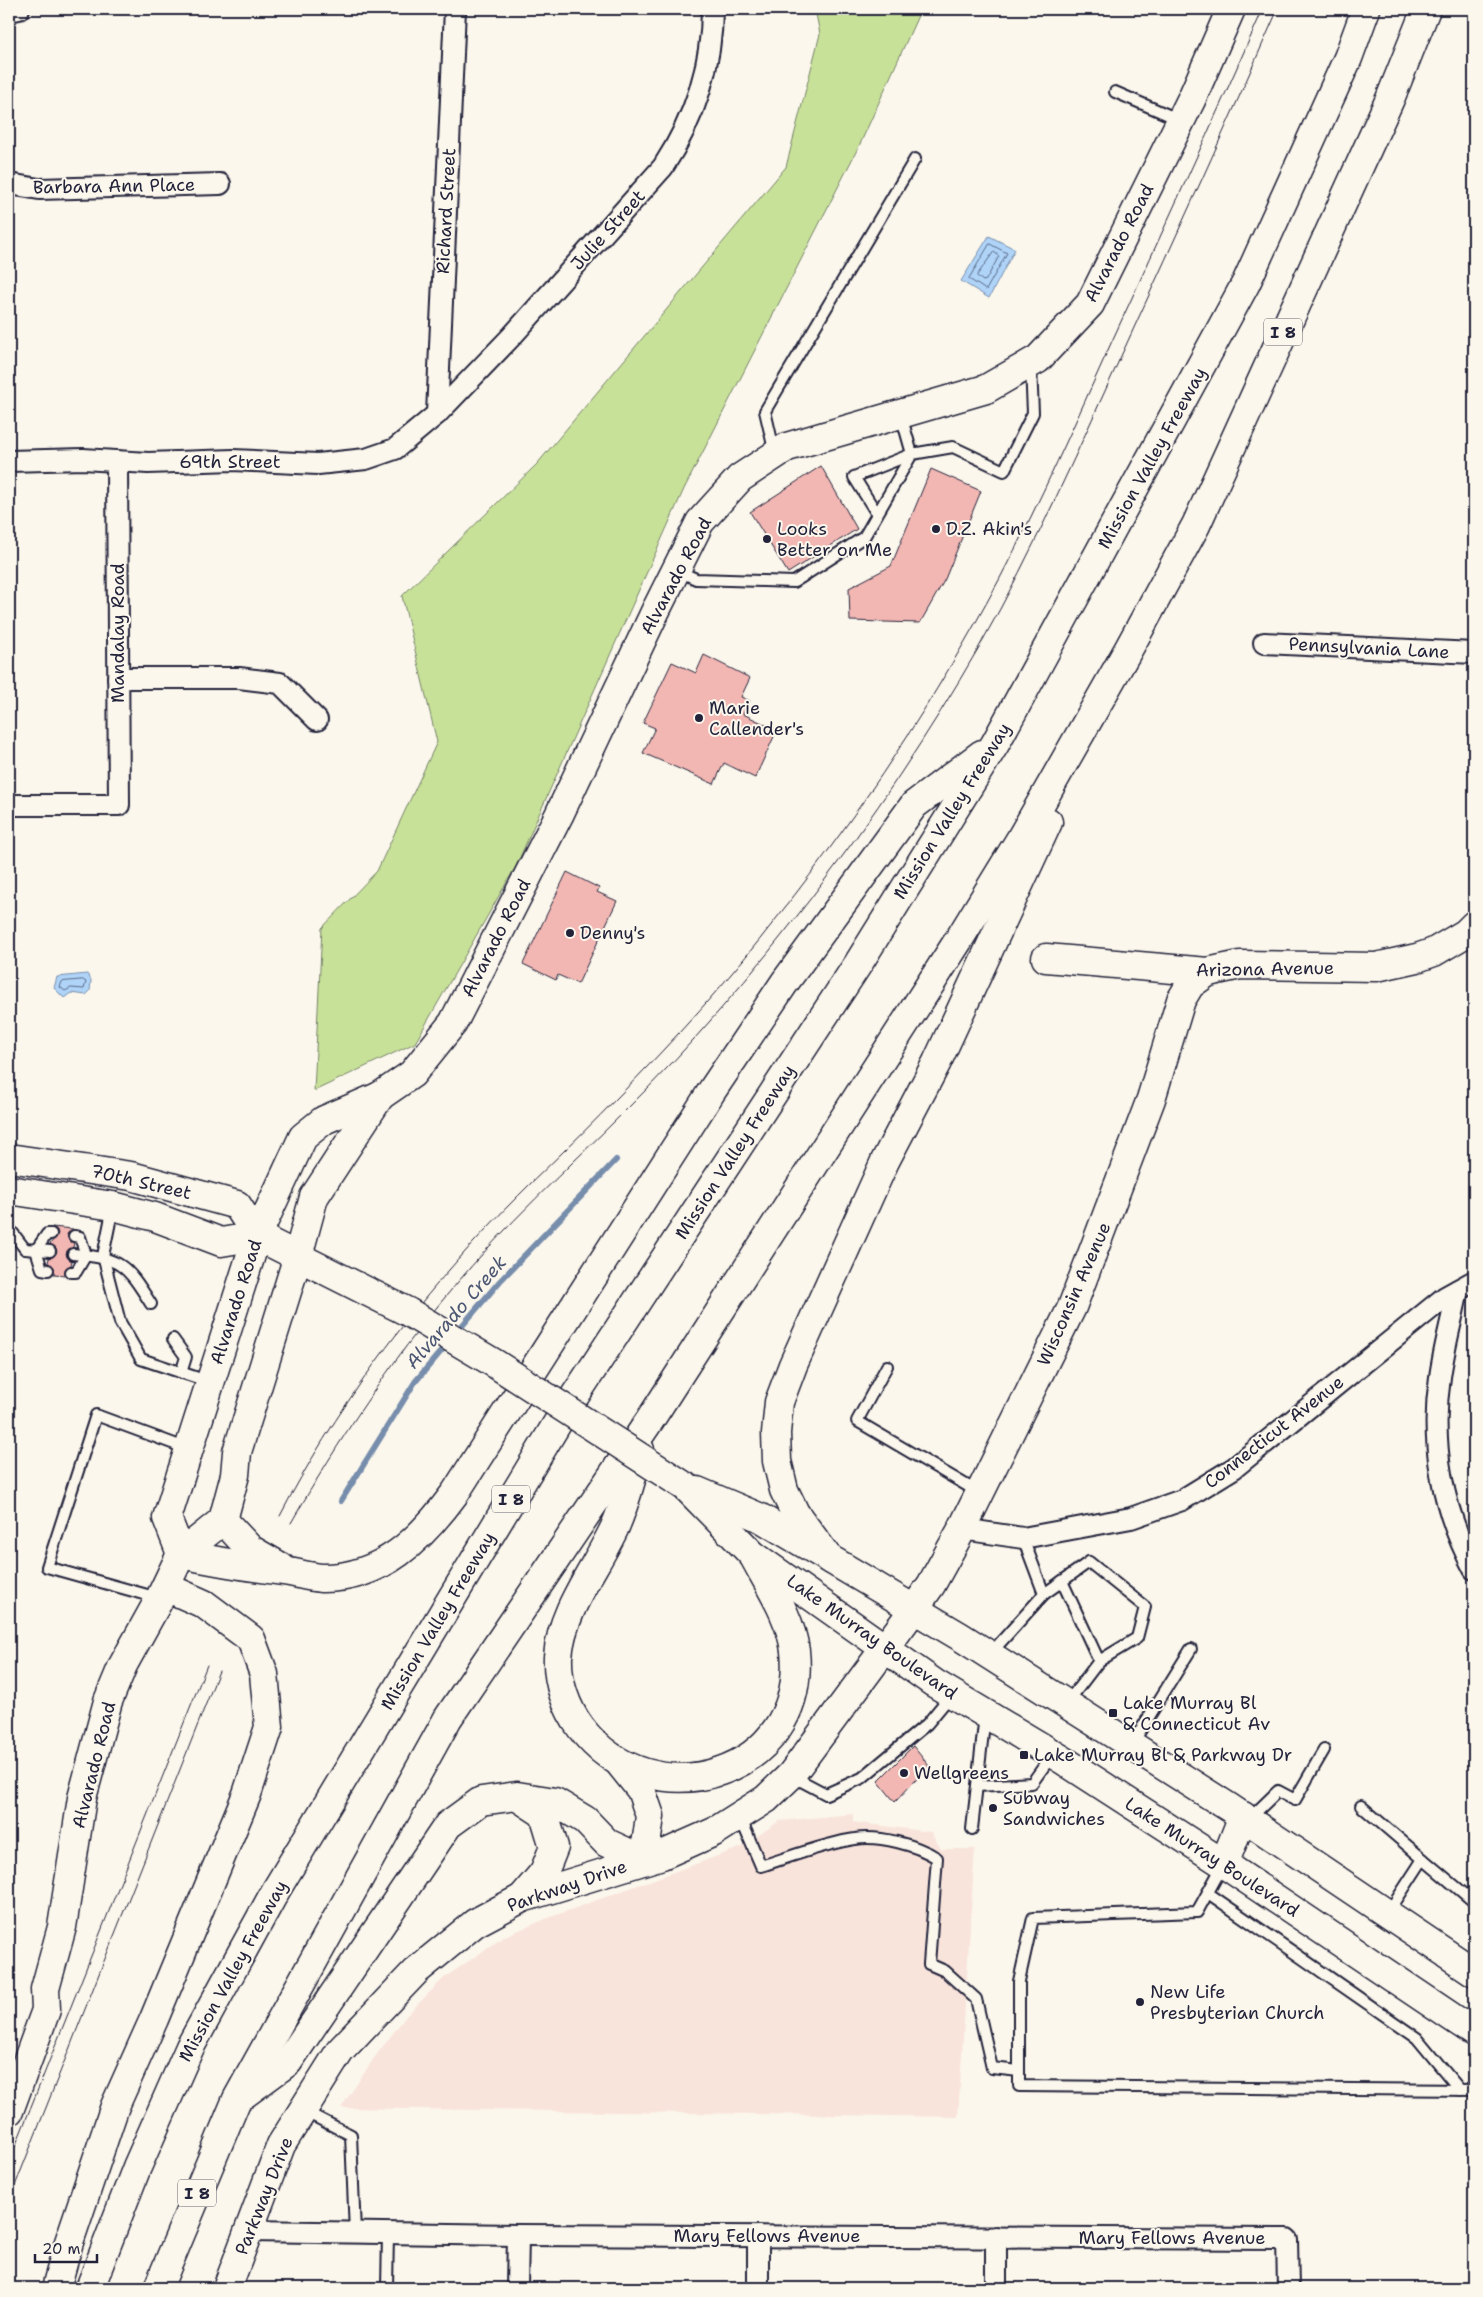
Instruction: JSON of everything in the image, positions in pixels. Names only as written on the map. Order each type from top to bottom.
[{"type":"main road","name":"Alvarado Road","points":[[181,1554],[167,1518],[256,1236],[303,1137],[324,1120],[380,1096],[412,1074],[453,1023],[559,816],[582,763],[700,522],[740,478],[787,447],[986,390],[1038,359],[1088,306],[1181,121],[1231,9]]},
{"type":"main road","name":"Mission Valley Freeway","points":[[90,2288],[137,2167],[190,2047],[276,1890],[561,1417],[858,964],[995,744],[1246,284],[1348,58],[1366,9]]},
{"type":"main road","name":"I 8","points":[[158,2288],[237,2098],[448,1718],[650,1420],[958,941],[1021,838],[1128,650],[1196,525],[1390,99],[1426,9]]},
{"type":"main road","points":[[829,1559],[795,1513],[784,1490],[777,1461],[776,1433],[779,1402],[793,1365],[885,1161],[938,1062],[1128,650]]},
{"type":"main road","points":[[181,1554],[230,1564],[321,1578],[348,1575],[372,1568],[390,1560],[411,1545],[434,1522],[455,1493],[714,1089],[790,975],[914,805],[995,744]]},
{"type":"main road","name":"Arizona Avenue","points":[[1046,958],[1208,972],[1240,965],[1355,967],[1396,964],[1417,958],[1450,943],[1474,925]]},
{"type":"main road","name":"Wisconsin Avenue","points":[[914,1610],[931,1585],[962,1529],[1072,1307],[1151,1100],[1181,1000],[1190,986],[1208,972]]},
{"type":"main road","name":"Alvarado Road","points":[[9,2110],[46,2010],[45,1988],[58,1945],[82,1798],[98,1734],[123,1665],[163,1593],[181,1554],[223,1520],[235,1475],[237,1452],[298,1256],[314,1197],[380,1096]]},
{"type":"main road","name":"70th Street","points":[[9,1158],[131,1176],[237,1205],[256,1236],[222,1242],[155,1217],[113,1206],[9,1190]]},
{"type":"main road","points":[[256,1236],[298,1256]]},
{"type":"main road","name":"Lake Murray Boulevard","points":[[298,1256],[408,1312],[494,1363],[686,1487],[761,1518],[990,1655],[1245,1818],[1474,1972]]},
{"type":"main road","points":[[237,2098],[288,2062],[448,1825],[481,1800],[517,1796],[555,1802],[585,1820],[607,1843],[644,1860],[650,1816],[641,1790],[621,1764],[588,1736],[572,1716],[564,1697],[558,1657],[566,1622],[613,1532],[650,1420]]},
{"type":"main road","name":"Lake Murray Boulevard","points":[[686,1487],[753,1555],[952,1694],[1052,1754],[1224,1864],[1474,2032]]},
{"type":"main road","points":[[223,1520],[250,1549],[289,1572]]},
{"type":"main road","points":[[621,1764],[649,1775],[674,1779],[717,1773],[736,1766],[750,1757],[775,1732],[786,1714],[792,1694],[795,1651],[789,1628],[753,1555]]},
{"type":"main road","points":[[56,2288],[68,2245],[115,2106],[154,2019],[247,1794],[269,1727],[264,1674],[250,1639],[204,1604],[163,1593]]},
{"type":"main road","name":"Parkway Drive","points":[[226,2288],[281,2145],[340,2051],[416,1971],[475,1923],[522,1898],[662,1854],[714,1832],[766,1799],[791,1775],[885,1646],[914,1610]]},
{"type":"main road","points":[[517,1796],[544,1814],[554,1847],[544,1872],[522,1898]]},
{"type":"main road","points":[[1224,1864],[1245,1818]]},
{"type":"main road","name":"Alvarado Road","points":[[9,2057],[29,2004],[45,1988]]},
{"type":"street","points":[[9,11],[19,9]]},
{"type":"street","name":"Richard Street","points":[[437,414],[455,9]]},
{"type":"street","name":"Julie Street","points":[[437,414],[512,336],[664,167],[680,139],[697,102],[709,52],[712,9]]},
{"type":"street","name":"Barbara Ann Place","points":[[9,184],[39,188],[220,184]]},
{"type":"street","name":"69th Street","points":[[9,461],[83,459],[148,463],[233,460],[318,464],[366,459],[395,450],[437,414]]},
{"type":"street","name":"Mandalay Road","points":[[9,805],[119,805],[117,461]]},
{"type":"street","name":"Pennsylvania Lane","points":[[1264,643],[1474,653]]},
{"type":"street","points":[[118,678],[239,678],[280,683],[317,720]]},
{"type":"street","points":[[1466,1286],[1440,1377],[1438,1446],[1446,1501],[1455,1527],[1474,1569]]},
{"type":"street","name":"Connecticut Avenue","points":[[962,1529],[1023,1538],[1131,1518],[1182,1500],[1234,1468],[1445,1297],[1466,1286]]},
{"type":"street","name":"Mary Fellows Avenue","points":[[248,2231],[388,2234],[1287,2239],[1288,2288]]},
{"type":"street","points":[[517,2288],[518,2235]]},
{"type":"street","points":[[758,2236],[758,2288]]},
{"type":"street","points":[[996,2237],[996,2288]]},
{"type":"lane","points":[[1115,92],[1181,121]]},
{"type":"lane","points":[[775,455],[765,411],[916,159]]},
{"type":"lane","points":[[877,514],[854,477],[912,454],[954,446],[1004,471],[1033,413],[1031,363]]},
{"type":"lane","points":[[676,570],[696,578],[794,582],[864,536],[912,454],[901,414]]},
{"type":"lane","points":[[113,1206],[103,1256],[120,1322],[141,1359],[210,1382]]},
{"type":"lane","points":[[9,1228],[26,1248],[50,1251]]},
{"type":"lane","points":[[36,1250],[47,1234],[51,1234]]},
{"type":"lane","points":[[70,1272],[76,1272],[86,1255],[80,1237],[74,1236]]},
{"type":"lane","points":[[36,1250],[42,1269],[48,1270]]},
{"type":"lane","points":[[73,1254],[103,1256],[130,1271],[151,1304]]},
{"type":"lane","points":[[173,1339],[186,1357],[181,1373]]},
{"type":"lane","points":[[887,1366],[857,1420],[979,1492]]},
{"type":"lane","points":[[163,1593],[47,1567],[96,1415],[189,1449]]},
{"type":"lane","points":[[1023,1538],[1044,1594]]},
{"type":"lane","points":[[990,1655],[1044,1594],[1089,1562],[1145,1607],[1137,1638],[1099,1661],[1067,1704]]},
{"type":"lane","points":[[1062,1581],[1099,1661]]},
{"type":"lane","points":[[1132,1744],[1191,1649]]},
{"type":"lane","points":[[791,1775],[826,1794],[862,1778],[927,1724],[952,1694]]},
{"type":"lane","points":[[972,1830],[986,1714]]},
{"type":"lane","points":[[1245,1818],[1278,1791],[1295,1800],[1324,1750]]},
{"type":"lane","points":[[977,1786],[1032,1783],[1052,1754]]},
{"type":"lane","points":[[1361,1806],[1474,1902]]},
{"type":"lane","points":[[740,1817],[762,1866],[856,1838],[898,1842],[923,1849],[936,1858],[929,1964],[945,1971],[976,1999],[992,2068],[1019,2071]]},
{"type":"lane","points":[[1388,1914],[1423,1859]]},
{"type":"lane","points":[[1224,1864],[1196,1912],[1033,1918],[1019,1981],[1019,2086],[1474,2090]]},
{"type":"lane","points":[[1208,1893],[1417,2038],[1460,2090]]},
{"type":"lane","points":[[303,2110],[351,2134],[355,2233]]},
{"type":"lane","points":[[387,2288],[388,2234]]},
{"type":"shaded area","points":[[853,1814],[853,1822],[931,1832],[941,1849],[975,1849],[958,2117],[341,2108],[374,2058],[407,2015],[444,1978],[505,1936],[548,1918],[742,1847],[779,1821]]},
{"type":"green space","points":[[815,9],[921,9],[861,142],[684,489],[516,866],[415,1043],[314,1091],[322,928],[377,871],[437,742],[402,596],[537,464],[786,167],[820,34]]},
{"type":"water","points":[[989,236],[1015,249],[989,298],[961,281]]},
{"type":"water","points":[[87,974],[91,980],[90,991],[86,995],[71,993],[64,998],[54,988],[57,977]]},
{"type":"building","points":[[821,466],[857,529],[788,573],[750,512]]},
{"type":"building","name":"D.Z. Akin's","points":[[931,469],[981,491],[945,579],[920,623],[850,621],[849,588],[891,566]]},
{"type":"building","name":"Marie Callender's","points":[[704,655],[750,678],[741,697],[750,701],[743,714],[777,730],[755,778],[724,763],[714,784],[643,753],[655,728],[643,723],[672,662],[696,673]]},
{"type":"building","name":"Denny's","points":[[567,872],[599,888],[597,892],[617,901],[578,984],[558,975],[556,980],[523,964]]},
{"type":"building","points":[[52,1227],[73,1229],[67,1234],[69,1241],[74,1243],[73,1247],[66,1253],[67,1257],[72,1261],[71,1265],[65,1269],[65,1275],[54,1274],[54,1267],[48,1263],[49,1258],[53,1257],[57,1252],[56,1248],[50,1244],[58,1234],[57,1230]]},
{"type":"building","name":"Wellgreens","points":[[913,1746],[929,1766],[895,1802],[878,1781]]},
{"type":"waterway","name":"Alvarado Creek","points":[[456,1333],[500,1281],[616,1160]]},
{"type":"waterway","name":"Alvarado Creek","points":[[341,1501],[415,1382],[448,1343]]},
{"type":"tram line","points":[[280,1516],[324,1439],[373,1365],[400,1329],[487,1228],[637,1077],[760,939],[840,835],[924,710],[975,624],[1029,521],[1263,9]]},
{"type":"tram line","points":[[291,1523],[366,1402],[429,1317],[493,1243],[649,1087],[721,1008],[767,954],[834,868],[920,744],[960,680],[1000,610],[1038,535],[1278,9]]},
{"type":"tram line","points":[[9,2162],[207,1665]]},
{"type":"tram line","points":[[9,2201],[219,1671]]},
{"type":"place","name":"D.Z. Akin's","points":[[936,529]]},
{"type":"place","name":"Looks Better on Me","points":[[767,539]]},
{"type":"place","name":"Marie Callender's","points":[[699,718]]},
{"type":"place","name":"Denny's","points":[[570,933]]},
{"type":"place","name":"Lake Murray Bl & Connecticut Av","points":[[1113,1713]]},
{"type":"place","name":"Lake Murray Bl & Parkway Dr","points":[[1024,1755]]},
{"type":"place","name":"Wellgreens","points":[[904,1773]]},
{"type":"place","name":"Subway Sandwiches","points":[[993,1808]]},
{"type":"place","name":"New Life Presbyterian Church","points":[[1140,2002]]}]
